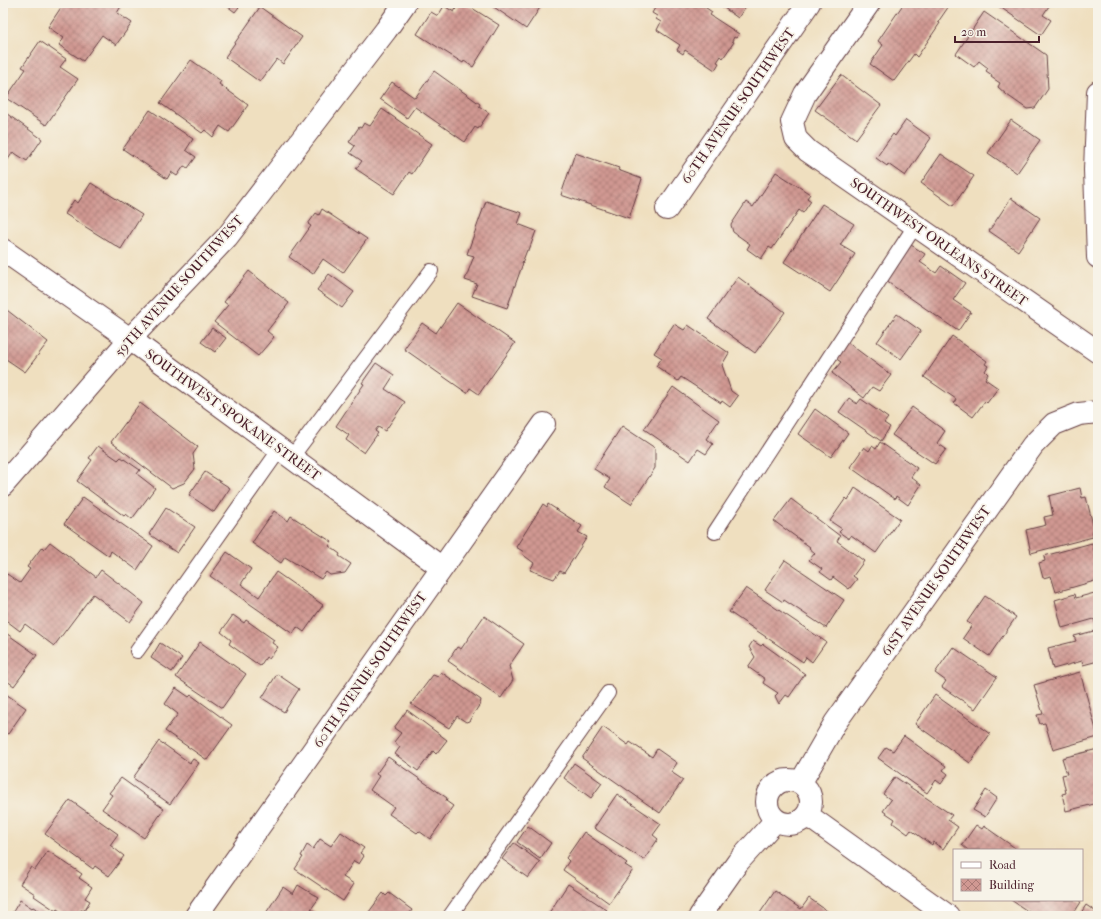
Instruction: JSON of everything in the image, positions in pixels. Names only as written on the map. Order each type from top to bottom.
[{"type":"street","name":"59TH AVENUE SOUTHWEST","points":[[3,485],[130,340],[227,237],[386,30],[405,3]]},
{"type":"street","name":"60TH AVENUE SOUTHWEST","points":[[667,209],[810,3]]},
{"type":"street","name":"SOUTHWEST ORLEANS STREET","points":[[869,3],[805,94],[792,122],[796,139],[808,151],[1098,352]]},
{"type":"street","points":[[1098,92],[1095,170],[1098,257]]},
{"type":"street","name":"SOUTHWEST SPOKANE STREET","points":[[3,250],[130,340],[442,568]]},
{"type":"street","name":"61ST AVENUE SOUTHWEST","points":[[801,782],[835,723],[1033,444],[1054,424],[1079,414],[1098,412]]},
{"type":"street","name":"60TH AVENUE SOUTHWEST","points":[[196,916],[544,424]]},
{"type":"street","points":[[789,779],[801,782],[809,791],[811,798],[811,806],[807,815],[797,823],[783,823],[776,820],[768,809],[768,795],[771,789],[783,780],[789,779]]},
{"type":"street","points":[[807,815],[948,916]]},
{"type":"street","points":[[700,916],[738,862],[776,820]]},
{"type":"lane","points":[[715,532],[915,226]]},
{"type":"lane","points":[[137,651],[286,454],[431,271]]},
{"type":"lane","points":[[450,916],[608,693]]},
{"type":"building","points":[[64,3],[123,3],[117,13],[132,23],[116,45],[102,35],[83,61],[59,45],[64,38],[48,27]]},
{"type":"building","points":[[223,3],[242,3],[235,12]]},
{"type":"building","points":[[301,3],[312,3],[308,8]]},
{"type":"building","points":[[459,3],[464,3],[499,25],[473,67],[464,61],[463,63],[417,34],[431,12],[438,16],[444,6],[454,12]]},
{"type":"building","points":[[488,3],[543,3],[526,29]]},
{"type":"building","points":[[658,3],[699,3],[712,12],[710,15],[739,34],[736,38],[734,37],[732,41],[734,42],[723,58],[721,56],[717,62],[719,63],[715,70],[685,50],[683,54],[677,50],[680,45],[657,30],[661,22],[656,19],[657,16],[652,13]]},
{"type":"building","points":[[722,3],[748,3],[738,18],[720,5]]},
{"type":"building","points":[[904,3],[948,3],[946,5],[949,6],[938,22],[940,23],[917,57],[914,54],[894,81],[870,64],[883,45],[878,41]]},
{"type":"building","points":[[994,3],[1051,3],[1043,15],[1051,20],[1041,35]]},
{"type":"building","points":[[260,7],[302,37],[283,64],[277,59],[260,82],[225,57]]},
{"type":"building","points":[[984,12],[1046,55],[1048,89],[1035,108],[1027,109],[1007,95],[998,87],[1000,83],[991,77],[992,75],[986,71],[988,68],[979,61],[974,67],[956,54]]},
{"type":"building","points":[[40,41],[66,59],[60,67],[78,79],[46,125],[6,98],[26,69],[22,67]]},
{"type":"building","points":[[191,60],[221,81],[219,84],[248,105],[229,132],[220,126],[213,137],[205,130],[202,133],[160,103]]},
{"type":"building","points":[[434,71],[480,104],[479,106],[489,113],[478,129],[475,127],[465,142],[415,107],[407,118],[380,99],[392,82],[415,98]]},
{"type":"building","points":[[841,75],[881,105],[856,139],[815,110]]},
{"type":"building","points":[[382,109],[432,144],[412,174],[409,172],[394,194],[356,169],[362,161],[350,153],[355,146],[349,142],[359,127],[361,128],[364,123],[370,126]]},
{"type":"building","points":[[150,110],[193,139],[186,150],[196,157],[188,168],[184,166],[177,176],[171,172],[167,179],[123,149]]},
{"type":"building","points":[[3,111],[42,139],[27,161],[13,152],[3,167]]},
{"type":"building","points":[[906,120],[931,138],[905,176],[888,164],[887,166],[876,158],[893,134],[895,136]]},
{"type":"building","points":[[1011,120],[1040,140],[1017,173],[988,153]]},
{"type":"building","points":[[575,153],[619,168],[618,170],[642,179],[629,218],[561,195]]},
{"type":"building","points":[[941,154],[974,176],[953,206],[921,183]]},
{"type":"building","points":[[776,172],[810,194],[807,198],[811,201],[803,213],[799,210],[772,249],[769,247],[761,259],[747,249],[750,244],[733,232],[731,225],[746,202],[753,207]]},
{"type":"building","points":[[91,183],[142,215],[121,249],[65,214],[74,200],[78,203]]},
{"type":"building","points":[[1011,198],[1040,218],[1018,251],[989,231]]},
{"type":"building","points":[[486,201],[522,213],[518,224],[536,231],[529,250],[527,250],[522,263],[507,308],[472,296],[477,284],[465,280],[474,256],[467,254]]},
{"type":"building","points":[[822,204],[854,224],[840,245],[855,254],[830,292],[784,262]]},
{"type":"building","points":[[322,209],[367,239],[343,273],[323,259],[313,274],[289,257],[311,226],[308,224],[316,213],[319,215]]},
{"type":"building","points":[[911,245],[925,254],[920,262],[936,273],[941,266],[965,283],[953,300],[971,312],[958,331],[886,281]]},
{"type":"building","points":[[249,271],[289,303],[267,331],[274,337],[258,356],[214,322],[228,305],[224,302]]},
{"type":"building","points":[[329,274],[354,292],[342,308],[317,290]]},
{"type":"building","points":[[738,277],[785,312],[755,353],[708,319]]},
{"type":"building","points":[[457,303],[515,343],[479,394],[470,388],[467,393],[404,349],[422,323],[436,333]]},
{"type":"building","points":[[3,307],[48,342],[25,372],[3,357]]},
{"type":"building","points":[[897,314],[921,331],[901,359],[877,342]]},
{"type":"building","points":[[674,324],[684,330],[688,325],[729,353],[722,365],[731,391],[738,396],[730,407],[722,401],[721,403],[681,377],[678,381],[656,366],[662,358],[654,353]]},
{"type":"building","points":[[212,328],[226,338],[215,352],[201,342]]},
{"type":"building","points":[[952,336],[987,361],[985,364],[988,366],[985,371],[988,374],[985,379],[998,388],[987,403],[985,401],[973,417],[954,403],[956,399],[924,377]]},
{"type":"building","points":[[847,342],[891,375],[879,391],[872,387],[864,398],[832,373],[841,362],[835,358]]},
{"type":"building","points":[[376,363],[394,375],[385,389],[405,402],[385,431],[378,427],[375,431],[378,433],[364,453],[346,440],[349,435],[336,426]]},
{"type":"building","points":[[673,387],[719,420],[706,439],[713,444],[706,454],[698,449],[690,461],[644,429]]},
{"type":"building","points":[[849,398],[857,404],[861,399],[888,418],[884,423],[890,427],[881,441],[839,412]]},
{"type":"building","points":[[140,403],[198,447],[193,454],[195,469],[184,483],[172,488],[111,442]]},
{"type":"building","points":[[912,407],[945,431],[937,443],[946,449],[935,464],[892,435]]},
{"type":"building","points":[[815,409],[848,433],[831,457],[798,434]]},
{"type":"building","points":[[622,426],[655,448],[655,468],[631,504],[605,487],[610,479],[594,469]]},
{"type":"building","points":[[880,442],[917,468],[911,477],[921,485],[908,505],[896,496],[895,499],[850,467],[864,447],[869,451],[872,446],[876,449]]},
{"type":"building","points":[[98,446],[118,460],[121,457],[140,470],[137,474],[155,488],[132,519],[126,514],[124,516],[77,481],[92,460],[89,458]]},
{"type":"building","points":[[205,472],[230,488],[214,512],[189,495]]},
{"type":"building","points":[[855,488],[900,519],[876,553],[851,535],[849,539],[839,532],[842,529],[830,521],[846,498],[848,500]]},
{"type":"building","points":[[1080,488],[1082,498],[1086,497],[1094,529],[1092,530],[1093,537],[1031,553],[1026,530],[1046,525],[1044,517],[1053,515],[1049,496]]},
{"type":"building","points":[[83,497],[153,546],[137,570],[111,551],[109,556],[64,524]]},
{"type":"building","points":[[791,499],[840,536],[837,541],[864,561],[853,576],[857,579],[849,589],[833,577],[831,580],[820,572],[822,569],[809,560],[815,553],[809,548],[810,547],[774,521]]},
{"type":"building","points":[[543,504],[547,507],[548,504],[582,526],[578,532],[587,537],[564,573],[560,571],[554,579],[530,570],[534,563],[522,554],[524,552],[516,547]]},
{"type":"building","points":[[166,508],[195,527],[177,553],[149,534]]},
{"type":"building","points":[[274,511],[288,521],[291,516],[332,542],[329,546],[340,554],[339,556],[351,564],[345,573],[330,575],[326,572],[321,579],[285,557],[281,563],[252,543]]},
{"type":"building","points":[[50,542],[96,577],[101,570],[144,603],[130,622],[93,594],[54,646],[25,624],[20,631],[3,618],[3,579],[7,574],[20,583],[30,569],[27,567],[42,547],[44,549]]},
{"type":"building","points":[[1092,543],[1098,566],[1098,580],[1056,592],[1051,576],[1043,578],[1039,563],[1045,561],[1044,556]]},
{"type":"building","points":[[227,552],[251,569],[241,584],[259,597],[276,572],[323,605],[304,632],[297,627],[293,634],[210,576]]},
{"type":"building","points":[[785,560],[844,600],[826,628],[784,600],[783,602],[765,590]]},
{"type":"building","points":[[746,588],[826,642],[812,662],[806,657],[803,662],[729,612]]},
{"type":"building","points":[[1098,592],[1098,624],[1096,625],[1094,619],[1062,628],[1055,600],[1075,594],[1076,598]]},
{"type":"building","points":[[985,596],[1016,617],[989,656],[963,638],[972,625],[967,622]]},
{"type":"building","points":[[233,615],[244,623],[246,620],[274,640],[272,643],[278,647],[269,659],[266,657],[260,666],[229,644],[231,640],[221,632]]},
{"type":"building","points":[[484,616],[524,644],[509,666],[513,680],[501,698],[448,661],[457,647],[461,649]]},
{"type":"building","points":[[1098,630],[1098,661],[1083,665],[1082,661],[1053,669],[1048,648],[1076,641],[1074,636]]},
{"type":"building","points":[[3,631],[37,655],[14,686],[3,678]]},
{"type":"building","points":[[753,641],[761,646],[763,644],[805,674],[789,697],[786,695],[779,704],[775,696],[778,693],[763,683],[765,679],[748,667],[755,657],[749,647]]},
{"type":"building","points":[[200,642],[246,674],[222,708],[176,677]]},
{"type":"building","points":[[160,643],[182,658],[172,672],[151,658]]},
{"type":"building","points":[[953,647],[997,677],[975,709],[942,687],[946,681],[935,673]]},
{"type":"building","points":[[441,672],[481,700],[469,721],[466,722],[457,716],[449,728],[411,704],[433,675],[438,677]]},
{"type":"building","points":[[1080,672],[1098,737],[1053,750],[1045,723],[1040,724],[1037,715],[1043,714],[1034,685]]},
{"type":"building","points":[[277,674],[299,689],[284,712],[262,698]]},
{"type":"building","points":[[176,688],[189,697],[191,695],[232,725],[207,760],[165,731],[178,714],[165,704]]},
{"type":"building","points":[[3,692],[26,708],[8,734],[3,731]]},
{"type":"building","points":[[935,695],[990,734],[970,763],[915,724]]},
{"type":"building","points":[[407,710],[447,740],[436,754],[433,751],[418,771],[395,754],[400,747],[394,742],[401,733],[394,728]]},
{"type":"building","points":[[603,727],[628,745],[630,742],[652,757],[657,749],[677,763],[671,772],[683,780],[660,813],[582,758]]},
{"type":"building","points":[[904,736],[946,766],[943,770],[948,774],[941,784],[936,780],[927,793],[878,758],[886,747],[893,751]]},
{"type":"building","points":[[159,741],[190,763],[193,759],[199,763],[170,804],[133,778]]},
{"type":"building","points":[[1098,749],[1098,803],[1066,811],[1062,794],[1066,793],[1062,775],[1067,774],[1062,758]]},
{"type":"building","points":[[388,757],[447,798],[446,801],[453,806],[430,839],[419,831],[417,833],[389,814],[394,807],[370,790],[379,776],[376,774]]},
{"type":"building","points":[[574,763],[602,783],[591,798],[564,778]]},
{"type":"building","points":[[895,777],[952,815],[948,820],[958,827],[943,849],[933,842],[932,845],[911,830],[908,834],[893,823],[895,819],[883,811],[891,800],[883,794]]},
{"type":"building","points":[[121,778],[164,809],[144,838],[102,809],[112,795],[109,793]]},
{"type":"building","points":[[986,790],[997,798],[985,817],[973,810]]},
{"type":"building","points":[[617,794],[661,824],[653,835],[658,839],[644,860],[594,828]]},
{"type":"building","points":[[70,800],[118,834],[110,845],[124,856],[109,876],[95,866],[93,869],[45,834]]},
{"type":"building","points":[[976,825],[982,829],[984,826],[1017,849],[967,849],[962,845]]},
{"type":"building","points":[[528,826],[551,843],[540,859],[517,842]]},
{"type":"building","points":[[341,832],[364,848],[360,853],[364,856],[359,864],[354,861],[343,877],[354,884],[343,901],[295,869],[303,857],[301,856],[307,845],[313,849],[320,839],[331,846]]},
{"type":"building","points":[[584,832],[627,863],[625,865],[633,870],[609,903],[563,870],[569,861],[566,858]]},
{"type":"building","points":[[514,843],[540,862],[528,878],[502,859]]},
{"type":"building","points":[[48,851],[82,874],[79,878],[92,887],[85,898],[90,901],[84,911],[81,910],[77,916],[67,916],[57,909],[56,911],[34,896],[35,894],[20,884],[31,867],[35,870]]},
{"type":"building","points":[[568,884],[607,910],[604,914],[607,916],[547,916]]},
{"type":"building","points":[[298,885],[319,898],[311,909],[321,916],[271,916],[266,913],[283,887],[293,894]]},
{"type":"building","points":[[775,891],[801,909],[809,898],[834,916],[758,916]]},
{"type":"building","points":[[383,893],[386,896],[389,893],[412,910],[408,916],[366,916]]},
{"type":"building","points":[[20,900],[32,908],[33,907],[49,916],[12,916],[11,915]]},
{"type":"building","points":[[1012,901],[1081,902],[1072,916],[1035,916]]},
{"type":"building","points":[[1086,905],[1098,913],[1098,916],[1079,916]]}]
